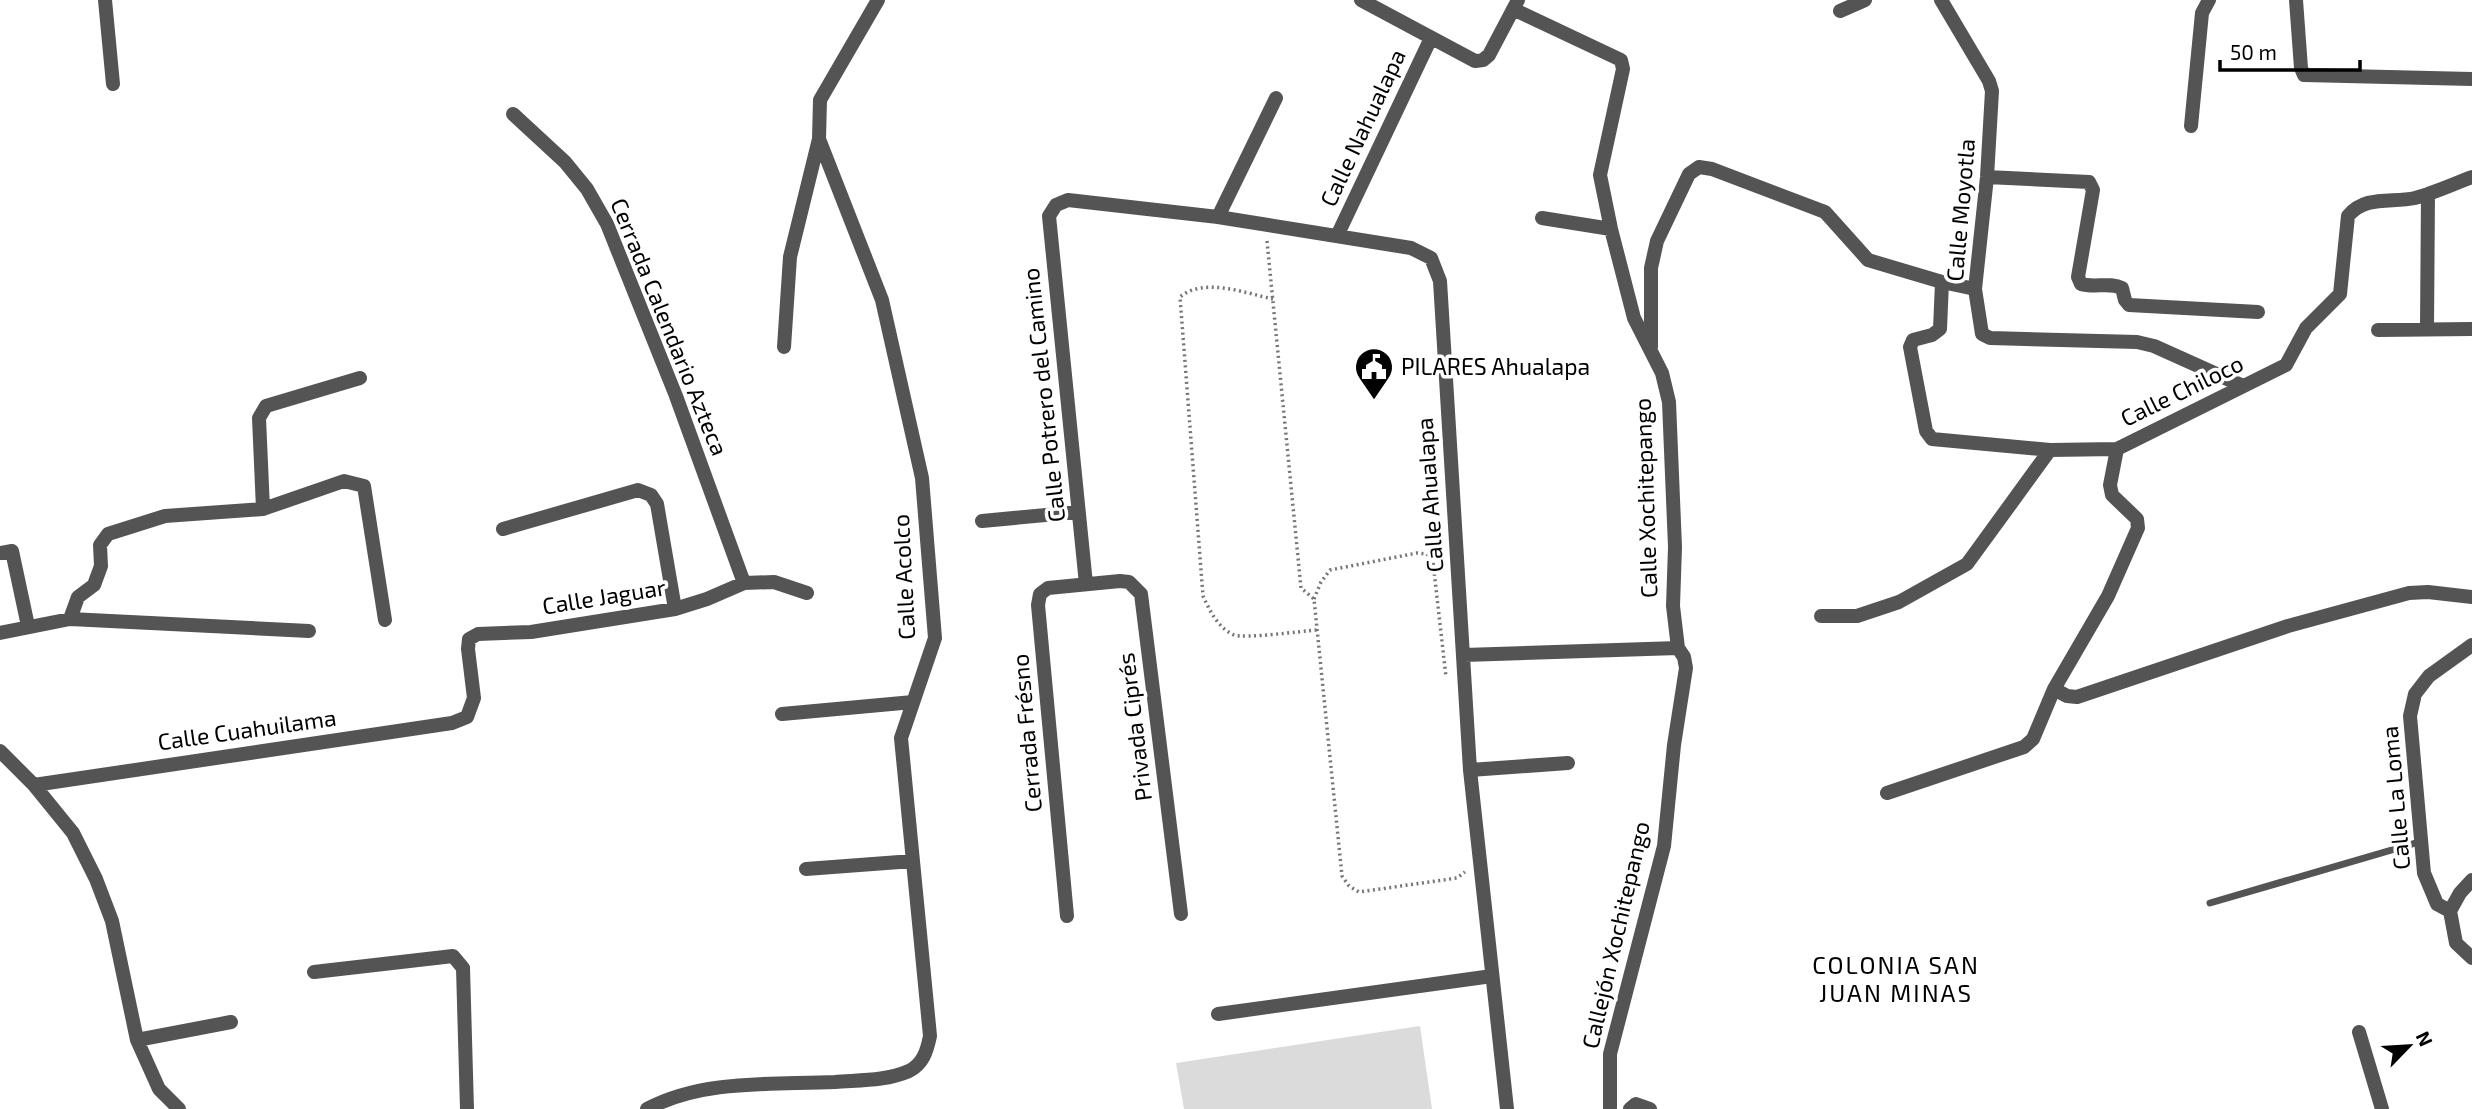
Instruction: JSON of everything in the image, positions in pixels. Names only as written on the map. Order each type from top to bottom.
[{"type":"street","points":[[106,0],[113,84]]},
{"type":"street","name":"Calle Acolco","points":[[647,1109],[666,1099],[702,1089],[879,1079],[911,1070],[926,1055],[930,1037],[901,738],[935,638],[922,478],[882,300],[819,139],[820,100],[878,0]]},
{"type":"street","points":[[1361,0],[1475,61],[1483,60],[1489,55],[1516,4]]},
{"type":"street","points":[[1840,11],[1865,0]]},
{"type":"street","name":"Calle Moyotla","points":[[1941,0],[1992,90],[1987,177],[1975,289],[1982,334],[1990,338],[2137,342],[2154,346],[2243,386]]},
{"type":"street","points":[[2191,126],[2202,13],[2209,0]]},
{"type":"street","points":[[2296,0],[2301,68],[2304,75],[2472,79]]},
{"type":"street","name":"Calle Xochitepango","points":[[1516,4],[1621,60],[1623,69],[1600,175],[1634,318],[1662,373],[1668,402],[1675,547],[1673,606],[1678,648]]},
{"type":"street","name":"Calle Nahualapa","points":[[1337,236],[1431,38]]},
{"type":"street","points":[[1218,217],[1276,99]]},
{"type":"street","name":"Cerrada Calendario Azteca","points":[[513,114],[565,162],[587,189],[607,224],[676,396],[744,583]]},
{"type":"street","points":[[784,347],[790,257],[819,139]]},
{"type":"street","points":[[1651,347],[1651,268],[1657,241],[1689,174],[1699,167],[1712,169],[1825,212],[1868,260],[1975,289]]},
{"type":"street","points":[[1987,177],[2089,182],[2094,190],[2078,277],[2081,284],[2117,285],[2122,288],[2129,304],[2258,312]]},
{"type":"street","name":"Calle Chiloco","points":[[1942,282],[1940,329],[1932,335],[1913,340],[1910,347],[1926,431],[1932,439],[2050,450],[2117,449],[2286,365],[2306,328],[2340,294],[2348,216],[2354,208],[2367,202],[2428,194],[2472,177]]},
{"type":"street","points":[[2427,328],[2428,194]]},
{"type":"street","name":"Calle Ahualapa","points":[[1056,205],[1068,200],[1218,217],[1411,248],[1432,258],[1440,281],[1470,770],[1507,1109]]},
{"type":"street","name":"Calle Potrero del Camino","points":[[1056,205],[1049,216],[1086,584]]},
{"type":"street","points":[[1542,218],[1611,229]]},
{"type":"street","points":[[2378,330],[2472,328]]},
{"type":"street","points":[[263,509],[258,418],[266,406],[360,378]]},
{"type":"street","points":[[1887,793],[2024,747],[2033,739],[2053,689],[2108,596],[2138,528],[2137,519],[2112,495],[2110,485],[2117,449]]},
{"type":"street","points":[[1821,617],[1857,616],[1899,602],[1967,565],[2050,450]]},
{"type":"street","points":[[70,619],[78,597],[94,585],[101,566],[100,545],[108,534],[165,516],[263,509],[344,481],[364,486],[386,620]]},
{"type":"street","points":[[503,529],[638,490],[651,495],[657,504],[676,609]]},
{"type":"street","points":[[982,521],[1078,512]]},
{"type":"street","points":[[0,554],[12,551],[28,626]]},
{"type":"street","points":[[744,583],[774,582],[807,593]]},
{"type":"street","name":"Privada Ciprés","points":[[1086,584],[1129,582],[1142,594],[1181,914]]},
{"type":"street","name":"Calle Jaguar","points":[[467,717],[474,698],[469,639],[478,634],[531,632],[676,609],[744,583]]},
{"type":"street","name":"Cerrada Frésno","points":[[1067,916],[1038,605],[1040,594],[1048,588],[1086,584]]},
{"type":"street","points":[[2053,689],[2067,696],[2077,697],[2288,626],[2409,593],[2428,592],[2472,597]]},
{"type":"street","points":[[0,633],[70,619],[309,631]]},
{"type":"street","name":"Calle La Loma","points":[[2472,645],[2428,676],[2415,694],[2410,716],[2419,842],[2424,873],[2437,904],[2450,911],[2456,943],[2472,958]]},
{"type":"street","points":[[1464,655],[1678,648]]},
{"type":"street","name":"Callejón Xochitepango","points":[[1610,1109],[1610,1054],[1664,846],[1674,745],[1686,668],[1684,657],[1678,648]]},
{"type":"street","points":[[782,714],[913,702]]},
{"type":"street","name":"Calle Cuahuilama","points":[[34,785],[452,723],[467,717]]},
{"type":"street","points":[[0,751],[34,785],[73,833],[96,879],[112,921],[137,1040],[159,1088],[179,1109]]},
{"type":"street","points":[[1470,770],[1568,763]]},
{"type":"street","points":[[806,869],[913,862]]},
{"type":"street","points":[[2450,911],[2460,893],[2472,880]]},
{"type":"street","points":[[314,972],[453,956],[463,968],[467,1109]]},
{"type":"street","points":[[1218,1014],[1492,976]]},
{"type":"street","points":[[137,1040],[231,1022]]},
{"type":"street","points":[[2359,1032],[2382,1109]]},
{"type":"street","points":[[1630,1109],[1636,1104],[1650,1109]]},
{"type":"lane","points":[[2210,903],[2419,842]]},
{"type":"path","points":[[1266,225],[1301,588],[1314,599]]},
{"type":"path","points":[[1273,299],[1205,287],[1189,289],[1180,297],[1203,596],[1211,614],[1236,636],[1317,630]]},
{"type":"path","points":[[1447,683],[1433,562],[1427,554],[1417,553],[1330,570],[1314,599],[1342,876],[1349,886],[1359,892],[1457,878],[1465,872]]},
{"type":"shaded area","points":[[1420,1026],[1432,1109],[1184,1109],[1176,1063]]},
{"type":"place","name":"PILARES Ahualapa","points":[[1374,401]]},
{"type":"district","name":"COLONIA SAN JUAN MINAS","points":[[1896,980]]}]
